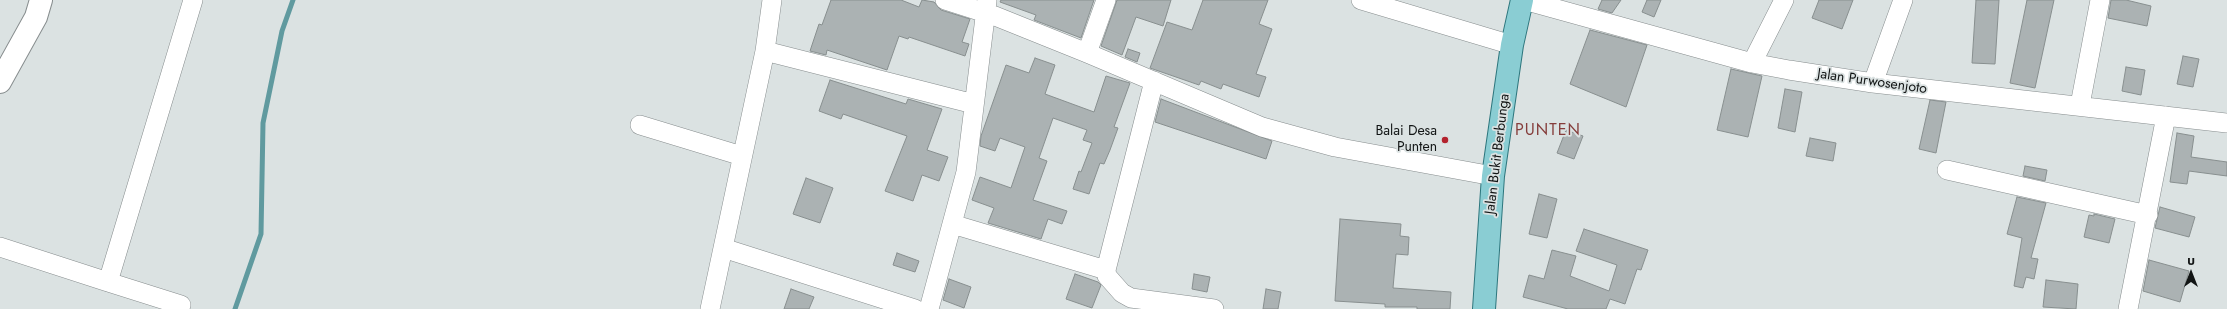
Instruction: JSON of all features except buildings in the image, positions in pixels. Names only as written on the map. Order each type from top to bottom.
[{"type":"main road","name":"Jalan Bukit Berbunga","points":[[1484,309],[1493,176],[1512,45],[1523,0]]},
{"type":"street","points":[[0,82],[36,17],[41,0]]},
{"type":"street","points":[[108,282],[193,0]]},
{"type":"street","points":[[710,309],[765,51],[772,0]]},
{"type":"street","points":[[946,0],[986,6],[1087,53],[1262,127],[1336,147],[1493,176]]},
{"type":"street","points":[[1087,53],[1106,0]]},
{"type":"street","points":[[1362,0],[1512,45]]},
{"type":"street","name":"Jalan Purwosenjoto","points":[[1523,0],[1752,63],[1873,83],[2080,105],[2227,123]]},
{"type":"street","points":[[1752,63],[1784,0]]},
{"type":"street","points":[[1873,83],[1903,0]]},
{"type":"street","points":[[2080,105],[2100,0]]},
{"type":"street","points":[[929,309],[966,172],[986,6]]},
{"type":"street","points":[[765,51],[974,104]]},
{"type":"street","points":[[1154,81],[1106,270],[1107,276],[1122,294],[1131,298],[1207,308]]},
{"type":"street","points":[[2128,309],[2148,215],[2166,116]]},
{"type":"street","points":[[640,125],[742,156]]},
{"type":"street","points":[[1947,170],[2148,215]]},
{"type":"street","points":[[952,224],[1106,270]]},
{"type":"street","points":[[0,248],[181,305]]},
{"type":"street","points":[[724,248],[915,309]]},
{"type":"waterway","points":[[235,309],[261,234],[263,123],[282,31],[293,0]]},
{"type":"place","name":"Balai Desa Punten","points":[[1445,140]]},
{"type":"district","name":"PUNTEN","points":[[1548,131]]}]
